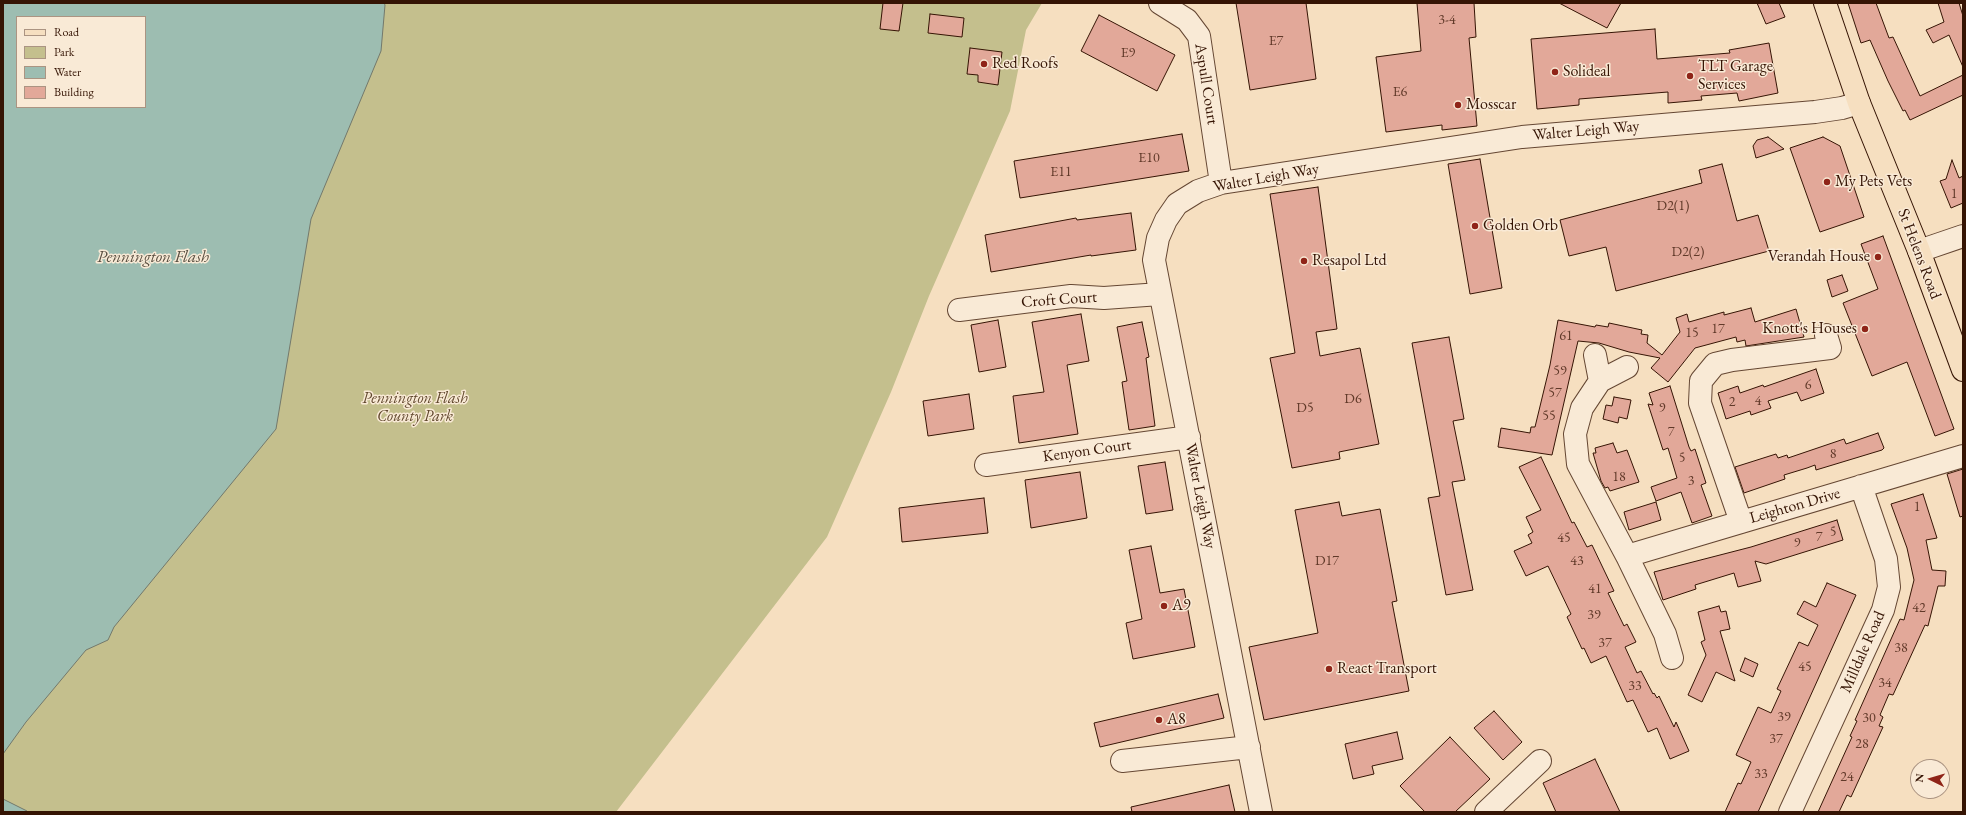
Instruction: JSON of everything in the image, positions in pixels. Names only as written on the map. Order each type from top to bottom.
[{"type":"main road","name":"St Helens Road","points":[[1825,3],[1858,103],[1919,251],[1963,370]]},
{"type":"street","name":"Aspull Court","points":[[1160,3],[1187,20],[1199,36],[1221,183]]},
{"type":"street","name":"Walter Leigh Way","points":[[1261,812],[1154,260],[1158,238],[1166,220],[1177,204],[1198,191],[1221,183],[1522,137],[1815,112],[1842,108],[1858,103]]},
{"type":"street","points":[[1919,251],[1963,236]]},
{"type":"street","name":"Croft Court","points":[[959,310],[1071,296],[1104,298],[1160,294]]},
{"type":"street","points":[[1741,522],[1700,403],[1701,381],[1714,364],[1732,360],[1830,348]]},
{"type":"street","points":[[1595,355],[1600,381]]},
{"type":"street","points":[[1627,367],[1600,381],[1582,408],[1575,434],[1578,464],[1627,556],[1665,634],[1672,658]]},
{"type":"street","name":"Kenyon Court","points":[[986,465],[1188,437]]},
{"type":"street","name":"Leighton Drive","points":[[1627,556],[1963,456]]},
{"type":"street","name":"Milldale Road","points":[[1790,812],[1882,610],[1889,587],[1886,559],[1861,486]]},
{"type":"street","points":[[1122,761],[1249,747]]},
{"type":"street","points":[[1486,812],[1540,762]]},
{"type":"green space","name":"Pennington Flash County Park","points":[[3,3],[1042,3],[1026,30],[1010,111],[929,296],[891,392],[827,537],[616,812],[3,812]]},
{"type":"water","name":"Pennington Flash","points":[[3,3],[384,3],[381,51],[311,219],[276,429],[114,627],[108,640],[86,650],[26,722],[3,754]]},
{"type":"water","points":[[3,799],[27,811],[27,812],[3,812]]},
{"type":"building","points":[[883,3],[903,3],[899,31],[880,29]]},
{"type":"building","points":[[1236,3],[1306,3],[1316,79],[1250,90]]},
{"type":"building","points":[[1417,3],[1474,3],[1476,37],[1469,38],[1477,126],[1442,130],[1442,125],[1386,132],[1376,57],[1421,51]]},
{"type":"building","points":[[1559,3],[1621,3],[1607,28]]},
{"type":"building","points":[[1757,3],[1779,3],[1785,17],[1766,24]]},
{"type":"building","points":[[1848,3],[1876,3],[1889,38],[1893,37],[1920,96],[1963,75],[1963,95],[1910,120],[1905,110],[1903,111],[1888,81],[1870,40],[1861,43]]},
{"type":"building","points":[[1938,3],[1959,3],[1963,16],[1963,67],[1949,35],[1933,43],[1926,30],[1944,22]]},
{"type":"building","points":[[930,14],[964,18],[962,37],[928,33]]},
{"type":"building","points":[[1099,15],[1175,55],[1157,91],[1081,51]]},
{"type":"building","points":[[1655,29],[1657,59],[1730,53],[1729,50],[1769,43],[1778,93],[1739,101],[1737,93],[1701,96],[1702,100],[1668,103],[1668,92],[1579,99],[1579,105],[1537,109],[1531,39]]},
{"type":"building","name":"Red Roofs","points":[[970,48],[1002,52],[998,85],[978,82],[978,75],[967,74]]},
{"type":"building","points":[[1182,134],[1189,171],[1020,198],[1014,161]]},
{"type":"building","points":[[1768,137],[1784,149],[1756,158],[1753,146],[1757,140]]},
{"type":"building","name":"My Pets Vets","points":[[1823,137],[1840,146],[1864,217],[1820,232],[1790,148]]},
{"type":"building","name":"Golden Orb","points":[[1480,159],[1502,288],[1470,294],[1448,164]]},
{"type":"building","points":[[1952,160],[1959,178],[1963,176],[1963,203],[1951,208],[1940,181],[1946,179]]},
{"type":"building","points":[[1722,164],[1737,221],[1758,215],[1769,251],[1616,291],[1606,247],[1569,256],[1560,220],[1702,183],[1699,170]]},
{"type":"building","points":[[1318,187],[1337,329],[1316,332],[1320,356],[1360,348],[1379,444],[1339,452],[1340,459],[1292,468],[1270,358],[1295,353],[1270,194]]},
{"type":"building","points":[[1131,213],[1136,250],[1091,255],[991,272],[985,235],[1076,218],[1077,220]]},
{"type":"building","points":[[1883,236],[1954,429],[1935,436],[1907,362],[1872,376],[1843,303],[1878,289],[1861,244]]},
{"type":"building","points":[[1842,275],[1848,291],[1832,297],[1827,280]]},
{"type":"building","points":[[1751,308],[1755,322],[1796,309],[1804,337],[1746,346],[1745,340],[1737,342],[1736,337],[1695,348],[1668,382],[1651,368],[1660,358],[1629,352],[1599,343],[1578,341],[1552,455],[1498,447],[1501,428],[1530,433],[1531,427],[1535,427],[1550,365],[1558,320],[1595,327],[1596,325],[1608,327],[1609,323],[1642,330],[1641,334],[1648,335],[1647,343],[1662,355],[1680,332],[1676,318],[1687,314],[1689,322],[1724,312],[1724,315]]},
{"type":"building","points":[[1081,314],[1089,361],[1067,365],[1078,434],[1019,443],[1013,396],[1044,392],[1032,322]]},
{"type":"building","points":[[998,320],[1006,367],[979,372],[971,325]]},
{"type":"building","points":[[1142,322],[1149,357],[1146,358],[1155,426],[1129,430],[1122,382],[1127,381],[1117,327]]},
{"type":"building","points":[[1449,337],[1464,419],[1453,421],[1465,480],[1452,482],[1473,590],[1446,595],[1428,498],[1440,496],[1412,343]]},
{"type":"building","points":[[1816,369],[1824,393],[1801,401],[1797,392],[1768,401],[1771,408],[1751,415],[1750,411],[1726,419],[1718,393],[1738,386],[1740,393],[1763,385],[1764,387]]},
{"type":"building","points":[[1670,386],[1689,447],[1691,451],[1695,449],[1706,483],[1701,485],[1712,516],[1692,523],[1681,492],[1656,501],[1651,487],[1677,478],[1668,448],[1663,450],[1648,404],[1653,405],[1649,393]]},
{"type":"building","points":[[969,394],[974,429],[928,436],[923,401]]},
{"type":"building","points":[[1614,397],[1631,400],[1627,419],[1619,417],[1618,423],[1603,419],[1606,405],[1612,406]]},
{"type":"building","points":[[1878,433],[1884,448],[1882,450],[1816,470],[1815,465],[1784,475],[1785,479],[1744,493],[1735,467],[1776,454],[1778,458],[1787,455],[1788,458],[1844,439],[1846,444]]},
{"type":"building","points":[[1613,443],[1617,453],[1627,450],[1639,482],[1610,491],[1608,487],[1605,488],[1601,481],[1593,453],[1596,453],[1595,448]]},
{"type":"building","points":[[1541,457],[1572,523],[1574,522],[1587,547],[1592,545],[1614,591],[1608,593],[1624,626],[1627,624],[1636,642],[1625,647],[1637,673],[1641,671],[1653,694],[1654,693],[1657,698],[1659,696],[1674,727],[1676,722],[1689,751],[1670,759],[1657,728],[1648,732],[1633,700],[1627,702],[1606,656],[1591,663],[1584,648],[1582,649],[1567,617],[1571,614],[1548,566],[1526,576],[1514,551],[1532,543],[1528,535],[1533,532],[1526,517],[1541,510],[1519,467]]},
{"type":"building","points":[[1165,462],[1173,510],[1146,514],[1138,466]]},
{"type":"building","points":[[1963,469],[1963,516],[1960,517],[1947,474]]},
{"type":"building","points":[[1080,472],[1087,518],[1031,528],[1025,480]]},
{"type":"building","points":[[1923,494],[1937,538],[1926,540],[1932,570],[1946,571],[1945,586],[1938,586],[1928,626],[1925,625],[1893,695],[1889,694],[1880,715],[1883,717],[1879,726],[1883,727],[1851,797],[1847,795],[1839,812],[1818,812],[1852,737],[1850,736],[1857,721],[1855,720],[1900,619],[1904,620],[1914,580],[1907,548],[1891,504]]},
{"type":"building","points":[[984,498],[988,533],[902,542],[899,508]]},
{"type":"building","points":[[1339,502],[1342,516],[1380,509],[1397,601],[1392,602],[1409,691],[1264,720],[1249,647],[1318,633],[1295,510]]},
{"type":"building","points":[[1656,502],[1661,520],[1629,530],[1624,512]]},
{"type":"building","points":[[1837,520],[1843,540],[1766,564],[1755,561],[1761,581],[1738,587],[1734,573],[1695,585],[1696,589],[1663,600],[1654,572],[1751,547]]},
{"type":"building","name":"A9","points":[[1151,546],[1160,593],[1184,589],[1195,647],[1133,659],[1126,623],[1142,619],[1129,550]]},
{"type":"building","points":[[1827,583],[1856,595],[1758,812],[1725,812],[1738,783],[1741,784],[1751,762],[1736,755],[1758,707],[1771,713],[1781,691],[1777,689],[1799,642],[1808,646],[1818,625],[1797,614],[1804,601],[1816,607]]},
{"type":"building","points":[[1719,606],[1721,612],[1726,611],[1730,629],[1720,631],[1735,681],[1716,672],[1702,702],[1688,695],[1706,655],[1701,642],[1705,640],[1698,612]]},
{"type":"building","points":[[1745,658],[1758,664],[1753,677],[1740,671]]},
{"type":"building","name":"A8","points":[[1218,694],[1224,718],[1100,747],[1094,723]]},
{"type":"building","points":[[1494,711],[1522,742],[1503,760],[1474,728]]},
{"type":"building","points":[[1397,732],[1403,759],[1372,766],[1374,774],[1353,779],[1345,744]]},
{"type":"building","points":[[1450,737],[1490,779],[1455,812],[1425,812],[1400,786]]},
{"type":"building","points":[[1595,759],[1620,812],[1556,812],[1543,783]]},
{"type":"building","points":[[1229,785],[1235,812],[1132,812],[1131,807]]},
{"type":"place","name":"Red Roofs","points":[[984,64]]},
{"type":"place","name":"Solideal","points":[[1555,72]]},
{"type":"place","name":"TLT Garage Services","points":[[1690,76]]},
{"type":"place","name":"Mosscar","points":[[1458,105]]},
{"type":"place","name":"My Pets Vets","points":[[1827,182]]},
{"type":"place","name":"Golden Orb","points":[[1475,226]]},
{"type":"place","name":"Verandah House","points":[[1878,257]]},
{"type":"place","name":"Resapol Ltd","points":[[1304,261]]},
{"type":"place","name":"Knott's Houses","points":[[1865,329]]},
{"type":"place","name":"A9","points":[[1164,606]]},
{"type":"place","name":"React Transport","points":[[1329,669]]},
{"type":"place","name":"A8","points":[[1159,720]]}]
